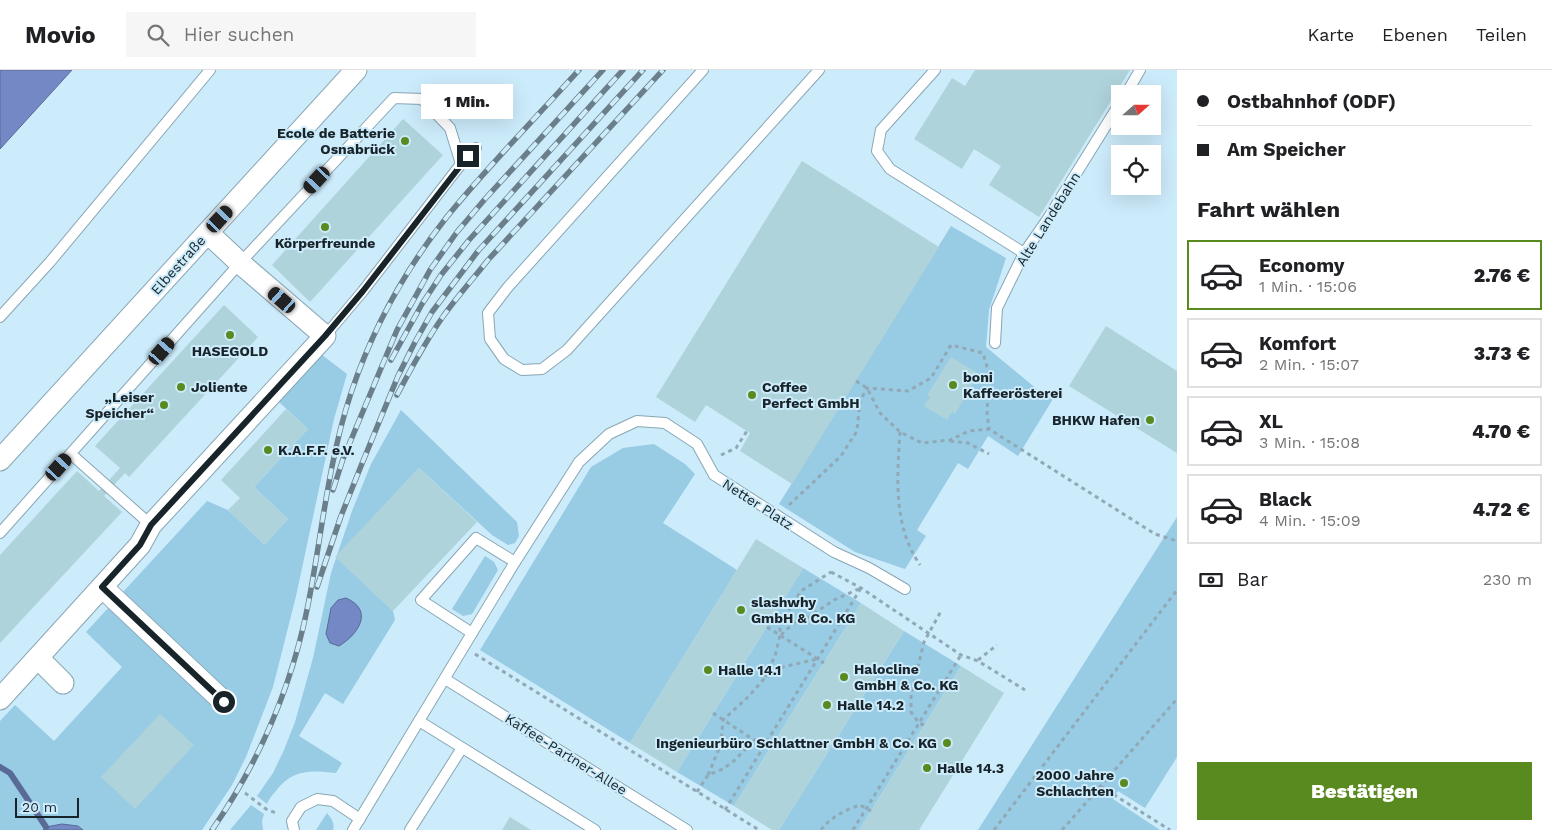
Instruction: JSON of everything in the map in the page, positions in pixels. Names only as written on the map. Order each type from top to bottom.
[{"type":"street","name":"Elbestraße","points":[[0,460],[356,70]]},
{"type":"street","points":[[0,699],[140,545],[151,525],[325,336],[208,233]]},
{"type":"street","points":[[102,587],[224,702]]},
{"type":"street","points":[[38,658],[64,683]]},
{"type":"lane","points":[[0,317],[50,262],[210,70]]},
{"type":"lane","points":[[703,70],[508,287],[488,313],[490,339],[504,359],[522,370],[542,369],[566,350],[819,70]]},
{"type":"lane","points":[[935,70],[881,130],[876,151],[890,169],[1024,253]]},
{"type":"lane","points":[[1131,85],[1140,70]]},
{"type":"lane","points":[[0,533],[240,263],[394,98],[422,99],[450,128],[461,164]]},
{"type":"lane","name":"Alte Landebahn","points":[[995,343],[997,308],[1024,253],[1049,217],[1111,117]]},
{"type":"lane","points":[[325,336],[363,291],[461,164],[476,148]]},
{"type":"lane","name":"Netter Platz","points":[[515,562],[579,462],[609,434],[637,421],[665,423],[697,444],[714,475],[834,552],[869,568],[905,589]]},
{"type":"lane","points":[[71,454],[151,525]]},
{"type":"lane","points":[[353,830],[515,562],[476,538],[420,600],[472,633]]},
{"type":"lane","name":"Kaffee-Partner-Allee","points":[[445,679],[687,830]]},
{"type":"lane","points":[[419,721],[595,830]]},
{"type":"lane","points":[[410,830],[462,748]]},
{"type":"lane","points":[[293,826],[301,807],[317,798],[333,801],[360,819]]},
{"type":"path","points":[[856,381],[867,388],[908,391],[931,378],[951,345],[983,354],[989,374],[987,413],[989,429]]},
{"type":"path","points":[[867,388],[880,413],[900,432],[922,443],[950,440],[968,443],[989,454]]},
{"type":"path","points":[[780,519],[791,502],[841,456],[857,431],[860,401],[867,388]]},
{"type":"path","points":[[950,440],[969,431],[989,429],[1155,534],[1177,541]]},
{"type":"path","points":[[707,462],[736,448],[747,431]]},
{"type":"path","points":[[900,432],[899,509],[908,543],[920,565]]},
{"type":"path","points":[[765,678],[775,656],[780,636],[780,624],[801,592],[831,572],[834,552]]},
{"type":"path","points":[[831,572],[861,588],[961,655],[978,660],[1025,690]]},
{"type":"path","points":[[780,636],[797,620],[809,617],[834,600],[861,588]]},
{"type":"path","points":[[726,810],[861,588]]},
{"type":"path","points":[[994,830],[1177,590]]},
{"type":"path","points":[[924,725],[911,712],[911,695],[924,642],[942,611]]},
{"type":"path","points":[[767,627],[824,663]]},
{"type":"path","points":[[978,660],[997,645]]},
{"type":"path","points":[[464,647],[759,830]]},
{"type":"path","points":[[853,830],[961,655]]},
{"type":"path","points":[[697,792],[708,775],[721,744],[723,720],[765,678],[783,667],[817,659]]},
{"type":"path","points":[[1062,830],[1177,699]]},
{"type":"path","points":[[713,713],[754,740],[770,748]]},
{"type":"path","points":[[708,775],[724,769],[754,740]]},
{"type":"path","points":[[1100,786],[1170,830]]},
{"type":"path","points":[[246,793],[293,826]]},
{"type":"path","points":[[821,830],[824,825],[845,811],[860,805],[871,811]]},
{"type":"shaded area","points":[[951,226],[1006,258],[989,310],[986,347],[1038,390],[1053,399],[1018,456],[988,436],[968,469],[958,463],[917,530],[926,536],[905,569],[855,552],[779,504]]},
{"type":"shaded area","points":[[322,355],[347,374],[334,419],[296,596],[273,687],[246,757],[232,785],[202,830],[0,830],[0,721],[15,705],[54,741],[122,667],[86,632],[207,501],[228,510],[264,544],[288,519],[254,487],[308,429],[278,401]]},
{"type":"shaded area","points":[[401,410],[517,522],[519,536],[515,543],[508,545],[492,535],[419,468],[337,556],[352,511],[371,464]]},
{"type":"shaded area","points":[[654,444],[685,464],[695,474],[663,523],[737,570],[630,743],[480,650],[591,467],[623,448]]},
{"type":"shaded area","points":[[1177,517],[1177,757],[1145,808],[1118,791],[1113,799],[1160,830],[978,830]]},
{"type":"shaded area","points":[[485,556],[494,562],[498,570],[472,614],[463,616],[452,609]]},
{"type":"shaded area","points":[[336,557],[393,611],[395,620],[343,704],[325,693],[299,736],[342,763],[336,773],[318,771],[295,775],[282,784],[267,804],[257,796],[273,773],[295,722],[313,658]]},
{"type":"shaded area","points":[[803,568],[861,603],[734,806],[677,772]]},
{"type":"shaded area","points":[[904,631],[961,666],[859,830],[779,830]]},
{"type":"shaded area","points":[[251,805],[264,814],[262,821],[263,830],[230,830]]},
{"type":"shaded area","points":[[327,813],[333,823],[333,830],[316,830]]},
{"type":"water","points":[[0,70],[72,70],[0,149]]},
{"type":"water","points":[[346,598],[355,603],[360,609],[360,622],[352,635],[339,646],[330,643],[326,634],[331,608],[338,600]]},
{"type":"water","points":[[62,824],[78,826],[83,830],[43,830],[46,827]]},
{"type":"building","points":[[975,70],[1130,70],[1121,85],[1111,85],[1111,101],[1039,217],[989,185],[1001,166],[974,149],[962,169],[914,139],[952,78],[965,86]]},
{"type":"building","points":[[403,119],[443,155],[310,302],[272,265]]},
{"type":"building","points":[[802,161],[939,247],[792,484],[740,451],[750,433],[706,405],[695,422],[656,397]]},
{"type":"building","points":[[224,305],[258,337],[129,477],[125,473],[104,496],[122,512],[0,643],[0,555],[77,471],[99,491],[120,468],[95,446]]},
{"type":"building","name":"BHKW Hafen","points":[[1106,326],[1177,371],[1177,453],[1069,386]]},
{"type":"building","name":"boni Kaffeerösterei","points":[[951,357],[979,374],[955,414],[952,412],[947,420],[924,406],[930,397],[927,395]]},
{"type":"building","points":[[286,409],[308,429],[254,487],[288,519],[265,545],[228,510],[240,498],[221,480]]},
{"type":"building","points":[[419,468],[477,522],[393,611],[335,557]]},
{"type":"building","name":"Halle 14.1","points":[[756,539],[803,568],[677,772],[630,743]]},
{"type":"building","name":"Halle 14.2","points":[[861,603],[904,631],[779,830],[772,830],[734,806]]},
{"type":"building","name":"Halle 14.3","points":[[961,666],[1004,693],[919,830],[859,830]]},
{"type":"building","points":[[160,714],[194,745],[135,809],[101,777]]},
{"type":"building","points":[[510,817],[531,830],[502,830]]},
{"type":"waterway","points":[[0,767],[10,773],[46,827]]},
{"type":"railway","points":[[212,830],[245,778],[259,750],[272,722],[293,665],[308,605],[331,472],[343,419],[359,370],[379,324],[403,280],[446,218],[494,162],[579,70]]},
{"type":"railway","points":[[333,490],[343,459],[397,330],[430,270],[457,232],[485,199],[603,70]]},
{"type":"railway","points":[[391,360],[422,304],[441,275],[469,240],[623,70]]},
{"type":"railway","points":[[317,587],[341,516],[398,376],[432,312],[478,251],[643,70]]},
{"type":"railway","points":[[397,395],[436,327],[488,260],[663,70]]},
{"type":"place","name":"Ecole de Batterie Osnabrück","points":[[405,141]]},
{"type":"place","name":"Körperfreunde","points":[[325,227]]},
{"type":"place","name":"HASEGOLD","points":[[230,335]]},
{"type":"place","name":"boni Kaffeerösterei","points":[[953,385]]},
{"type":"place","name":"Joliente","points":[[181,387]]},
{"type":"place","name":"Coffee Perfect GmbH","points":[[752,395]]},
{"type":"place","name":"„Leiser Speicher“","points":[[164,405]]},
{"type":"place","name":"BHKW Hafen","points":[[1150,420]]},
{"type":"place","name":"K.A.F.F. e.V.","points":[[268,450]]},
{"type":"place","name":"slashwhy GmbH & Co. KG","points":[[741,610]]},
{"type":"place","name":"Halle 14.1","points":[[708,670]]},
{"type":"place","name":"Halocline GmbH & Co. KG","points":[[844,677]]},
{"type":"place","name":"Halle 14.2","points":[[827,705]]},
{"type":"place","name":"Ingenieurbüro Schlattner GmbH & Co. KG","points":[[947,743]]},
{"type":"place","name":"Halle 14.3","points":[[927,768]]},
{"type":"place","name":"2000 Jahre Schlachten","points":[[1124,783]]},
{"type":"route","points":[[224,702],[102,587],[140,545],[151,525],[325,336],[363,291],[468,156]]}]
